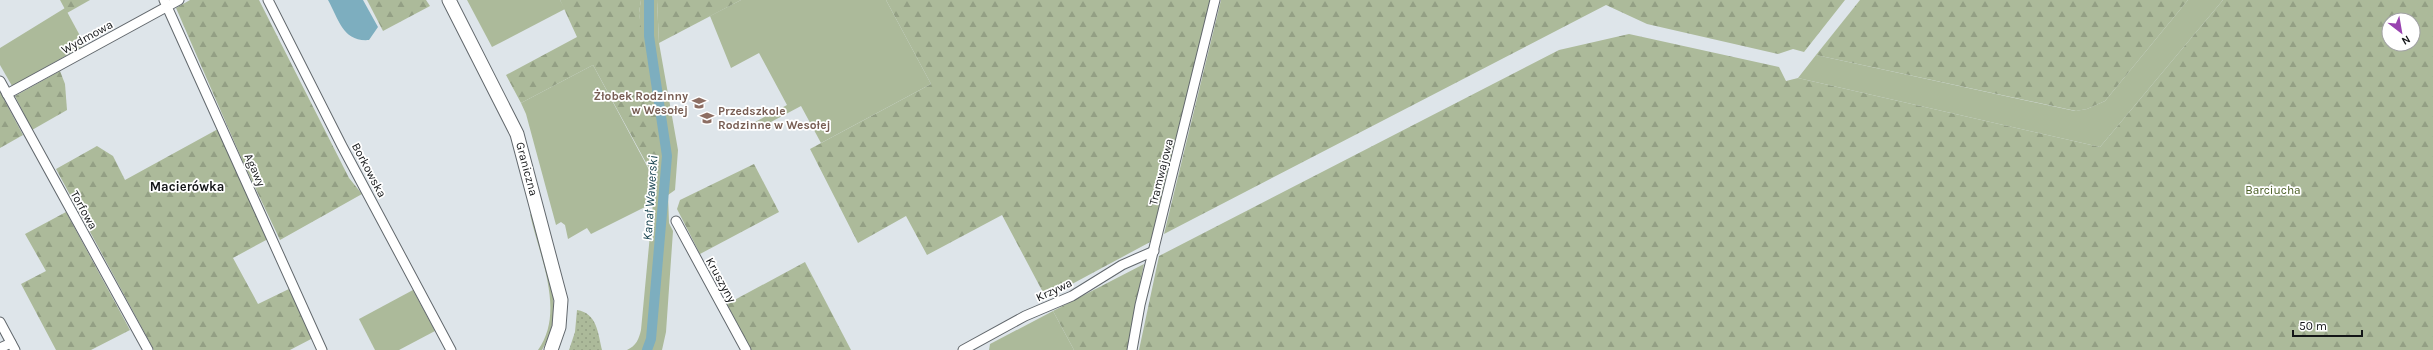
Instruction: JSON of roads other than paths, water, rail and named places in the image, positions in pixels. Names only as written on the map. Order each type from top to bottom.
[{"type":"street","name":"Wydmowa","points":[[7,94],[166,3],[179,0]]},
{"type":"street","name":"Borkowska","points":[[268,0],[342,146],[451,350]]},
{"type":"street","name":"Graniczna","points":[[449,0],[505,108],[521,145],[561,300],[559,327],[551,350]]},
{"type":"street","name":"Tramwajowa","points":[[1132,350],[1140,305],[1215,0]]},
{"type":"street","name":"Agawy","points":[[166,3],[322,350]]},
{"type":"street","name":"Torfowa","points":[[0,81],[148,350]]},
{"type":"street","name":"Kruszyny","points":[[676,221],[746,350]]},
{"type":"street","name":"Krzywa","points":[[963,350],[1025,316],[1072,296],[1122,265],[1154,251]]},
{"type":"street","points":[[0,322],[13,346],[0,348]]},
{"type":"water","points":[[328,0],[363,0],[378,27],[369,40],[360,40],[348,33],[339,22]]},
{"type":"waterway","name":"Kanał Wawerski","points":[[647,350],[651,339],[667,156],[649,36],[649,0]]},
{"type":"place","name":"Żłobek Rodzinny w Wesołej","points":[[699,103]]},
{"type":"place","name":"Przedszkole Rodzinne w Wesołej","points":[[707,118]]},
{"type":"district","name":"Macierówka","points":[[187,186]]},
{"type":"park label","name":"Barciucha","points":[[2273,190]]}]
